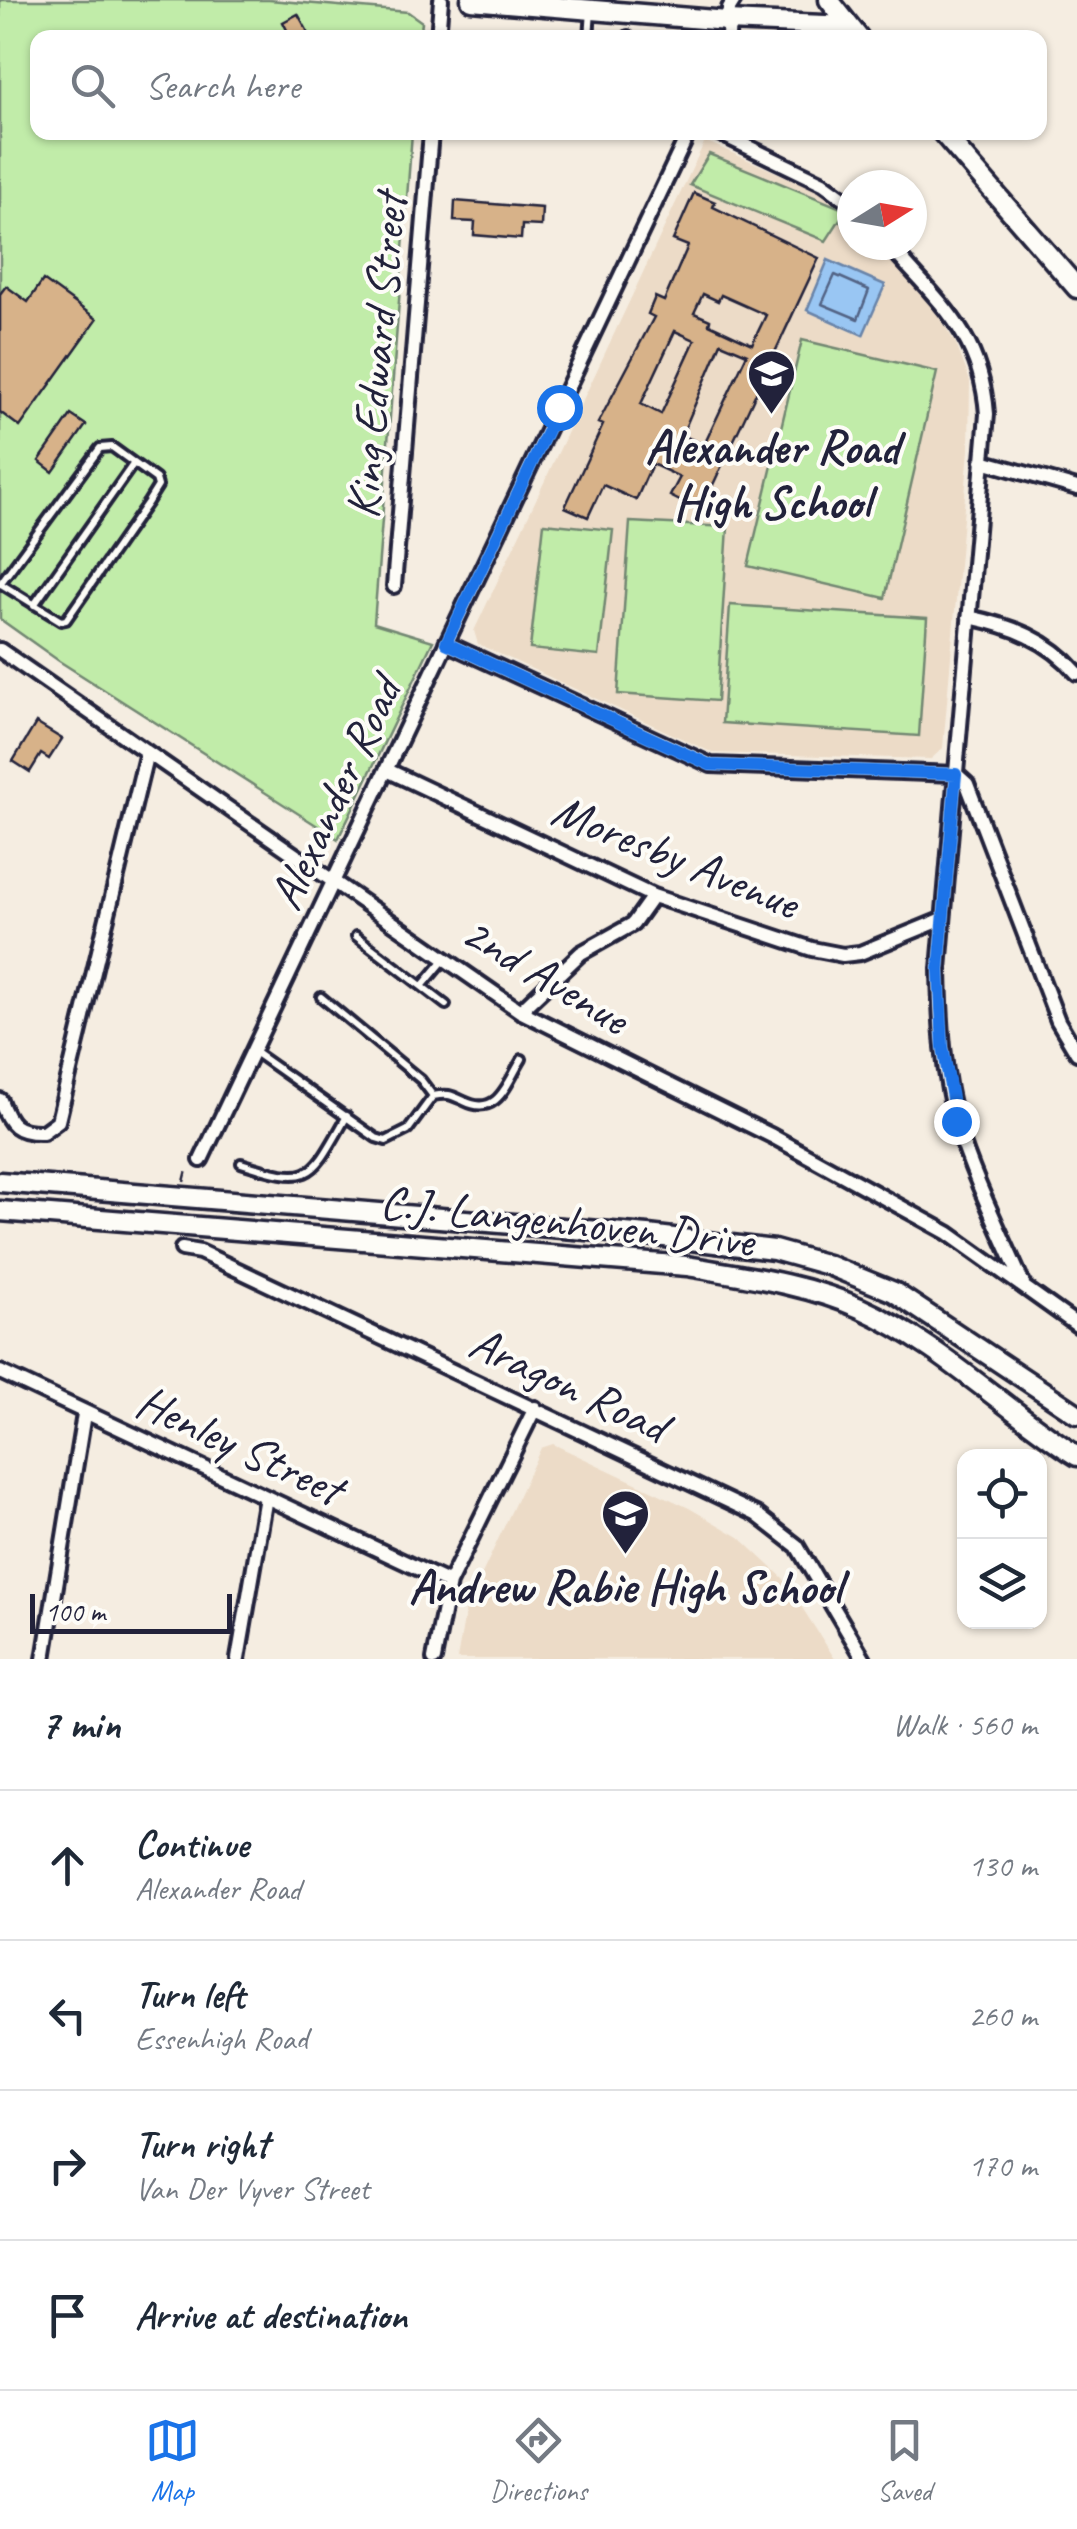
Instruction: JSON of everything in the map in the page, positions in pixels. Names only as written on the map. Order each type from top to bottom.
[{"type":"main road","points":[[470,0],[592,10],[728,29],[770,30]]},
{"type":"main road","points":[[829,0],[852,30]]},
{"type":"main road","points":[[949,140],[1077,288]]},
{"type":"main road","name":"C.J. Langenhoven Drive","points":[[0,1182],[648,1235],[774,1250],[828,1265],[894,1292],[1077,1414]]},
{"type":"main road","name":"C.J. Langenhoven Drive","points":[[0,1211],[688,1266],[790,1285],[858,1307],[886,1321],[1077,1456]]},
{"type":"street","points":[[439,30],[441,0]]},
{"type":"street","points":[[728,29],[729,8],[734,0]]},
{"type":"street","name":"King Edward Street","points":[[394,586],[430,140]]},
{"type":"street","name":"Alexander Road","points":[[202,1160],[684,140]]},
{"type":"street","points":[[733,140],[837,194]]},
{"type":"street","points":[[902,260],[960,326],[977,358],[986,414],[943,919],[940,1002],[943,1047],[956,1121],[972,1171],[1024,1286]]},
{"type":"street","points":[[982,461],[1077,488]]},
{"type":"street","points":[[969,617],[1025,632],[1057,653],[1077,673]]},
{"type":"street","points":[[446,643],[710,765],[956,774],[967,784],[1058,1021],[1077,1053]]},
{"type":"street","name":"2nd Avenue","points":[[0,650],[520,1011],[772,1136],[948,1233],[1077,1325]]},
{"type":"street","points":[[0,1100],[10,1124],[27,1133],[50,1129],[58,1121],[147,752]]},
{"type":"street","name":"Moresby Avenue","points":[[388,770],[652,896],[812,949],[844,955],[873,948],[943,919]]},
{"type":"street","points":[[520,1011],[581,954],[633,924],[652,896]]},
{"type":"street","name":"Aragon Road","points":[[182,1249],[200,1252],[741,1505],[772,1524],[796,1546],[864,1659]]},
{"type":"street","name":"Henley Street","points":[[0,1372],[450,1583]]},
{"type":"street","points":[[434,1659],[450,1583],[535,1408]]},
{"type":"street","points":[[44,1659],[84,1414]]},
{"type":"street","points":[[238,1659],[266,1498]]},
{"type":"lane","points":[[590,30],[592,10]]},
{"type":"lane","points":[[112,446],[156,480],[158,486],[61,622],[0,584],[100,448],[112,446]]},
{"type":"lane","points":[[34,604],[134,463]]},
{"type":"lane","points":[[356,936],[446,1005]]},
{"type":"lane","points":[[423,985],[444,959]]},
{"type":"lane","points":[[321,997],[421,1080],[433,1096]]},
{"type":"lane","points":[[252,1051],[376,1138],[386,1141],[408,1130],[433,1096],[448,1093],[478,1108],[489,1106],[500,1096],[522,1059]]},
{"type":"lane","points":[[241,1163],[285,1177],[314,1170],[346,1116]]},
{"type":"path","points":[[184,1184],[185,1171]]},
{"type":"shaded area","name":"Alexander Road High School","points":[[705,141],[837,199],[837,260],[894,260],[929,301],[956,344],[970,381],[969,450],[943,748],[931,759],[713,753],[478,644],[474,631]]},
{"type":"shaded area","name":"Andrew Rabie High School","points":[[553,1444],[689,1508],[739,1537],[783,1578],[835,1659],[457,1659],[466,1608],[541,1448]]},
{"type":"green space","points":[[0,0],[269,0],[408,12],[422,22],[421,30],[30,30],[30,140],[411,140],[374,623],[433,641],[338,839],[59,661],[0,619]]},
{"type":"green space","points":[[709,154],[837,206],[837,224],[826,241],[690,185]]},
{"type":"green space","points":[[802,340],[937,372],[885,598],[748,566]]},
{"type":"green space","points":[[630,522],[728,527],[717,701],[618,694]]},
{"type":"green space","points":[[544,523],[613,530],[599,656],[530,649]]},
{"type":"green space","points":[[730,605],[927,618],[919,736],[722,723]]},
{"type":"water","points":[[828,260],[885,285],[863,335],[807,310]]},
{"type":"building","points":[[298,14],[307,30],[287,30],[283,22]]},
{"type":"building","points":[[694,193],[715,202],[713,207],[819,258],[704,504],[698,510],[670,496],[680,477],[652,464],[636,500],[603,485],[588,517],[565,507],[603,425],[598,423],[654,317],[648,314],[655,297],[664,301],[688,246],[673,240]],"holes":[[[703,294],[718,301],[721,295],[766,315],[752,344],[694,313]],[[675,331],[695,340],[661,414],[641,404]],[[721,343],[747,354],[704,445],[682,435]]]},
{"type":"building","points":[[455,201],[542,208],[541,226],[522,225],[521,239],[474,235],[475,222],[454,221]]},
{"type":"building","points":[[43,280],[97,319],[20,427],[0,412],[0,294],[6,286],[28,302]]},
{"type":"building","points":[[71,415],[86,425],[53,472],[39,461]]},
{"type":"building","points":[[36,723],[62,739],[49,759],[41,754],[30,772],[13,761]]},
{"type":"place","name":"Alexander Road High School","points":[[772,416]]},
{"type":"place","name":"Andrew Rabie High School","points":[[625,1556]]},
{"type":"route","points":[[559,407],[446,643],[710,765],[956,774],[939,970],[943,1047],[956,1121]]}]
